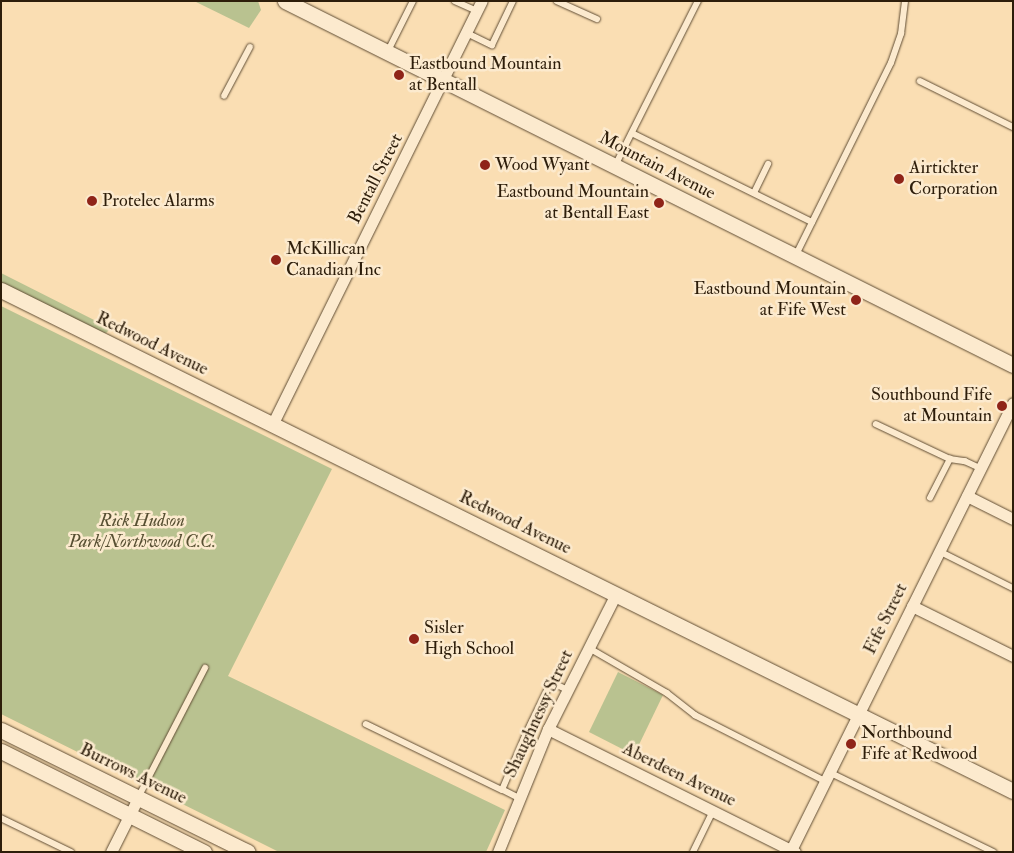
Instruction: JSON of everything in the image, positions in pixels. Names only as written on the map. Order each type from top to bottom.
[{"type":"street","name":"Mountain Avenue","points":[[285,1],[1013,365]]},
{"type":"street","name":"Bentall Street","points":[[272,425],[480,6]]},
{"type":"street","name":"Redwood Avenue","points":[[1,290],[1013,791]]},
{"type":"street","name":"Fife Street","points":[[792,851],[1013,403]]},
{"type":"street","points":[[967,496],[1013,519]]},
{"type":"street","name":"Shaughnessy Street","points":[[498,852],[548,729],[616,594]]},
{"type":"street","points":[[912,606],[1013,656]]},
{"type":"street","name":"Aberdeen Avenue","points":[[548,729],[792,851]]},
{"type":"street","name":"Burrows Avenue","points":[[1,730],[248,852]]},
{"type":"street","points":[[1,751],[204,852]]},
{"type":"street","points":[[111,852],[138,798]]},
{"type":"lane","points":[[387,52],[413,1]]},
{"type":"lane","points":[[455,1],[480,6]]},
{"type":"lane","points":[[467,33],[492,45],[513,1]]},
{"type":"lane","points":[[557,1],[597,19]]},
{"type":"lane","points":[[615,166],[698,1]]},
{"type":"lane","points":[[795,256],[891,62],[901,34],[905,1]]},
{"type":"lane","points":[[224,96],[250,47]]},
{"type":"lane","points":[[920,81],[1013,127]]},
{"type":"lane","points":[[632,133],[812,222]]},
{"type":"lane","points":[[754,193],[768,164]]},
{"type":"lane","points":[[876,424],[950,459],[965,461],[980,468]]},
{"type":"lane","points":[[930,498],[950,459]]},
{"type":"lane","points":[[939,551],[1013,588]]},
{"type":"lane","points":[[589,648],[667,694],[695,715],[994,852]]},
{"type":"lane","points":[[138,798],[205,668]]},
{"type":"lane","points":[[502,790],[551,682],[568,690]]},
{"type":"lane","points":[[366,724],[520,799]]},
{"type":"lane","points":[[694,852],[713,811]]},
{"type":"lane","points":[[1,818],[71,852]]},
{"type":"green space","points":[[194,1],[258,1],[261,10],[249,28]]},
{"type":"green space","points":[[1,273],[106,326],[110,320],[111,328],[106,333],[102,333],[1,283]]},
{"type":"green space","name":"Rick Hudson Park/Northwood C.C.","points":[[1,306],[332,469],[228,676],[505,810],[486,852],[279,852],[1,714]]},
{"type":"green space","points":[[618,672],[663,695],[634,755],[589,732]]},
{"type":"place","name":"Eastbound Mountain at Bentall","points":[[399,75]]},
{"type":"place","name":"Wood Wyant","points":[[485,165]]},
{"type":"place","name":"Airtickter Corporation","points":[[899,179]]},
{"type":"place","name":"Protelec Alarms","points":[[92,201]]},
{"type":"place","name":"Eastbound Mountain at Bentall East","points":[[659,203]]},
{"type":"place","name":"McKillican Canadian Inc","points":[[276,260]]},
{"type":"place","name":"Eastbound Mountain at Fife West","points":[[856,300]]},
{"type":"place","name":"Southbound Fife at Mountain","points":[[1002,406]]},
{"type":"place","name":"Sisler High School","points":[[414,639]]},
{"type":"place","name":"Northbound Fife at Redwood","points":[[851,744]]}]
